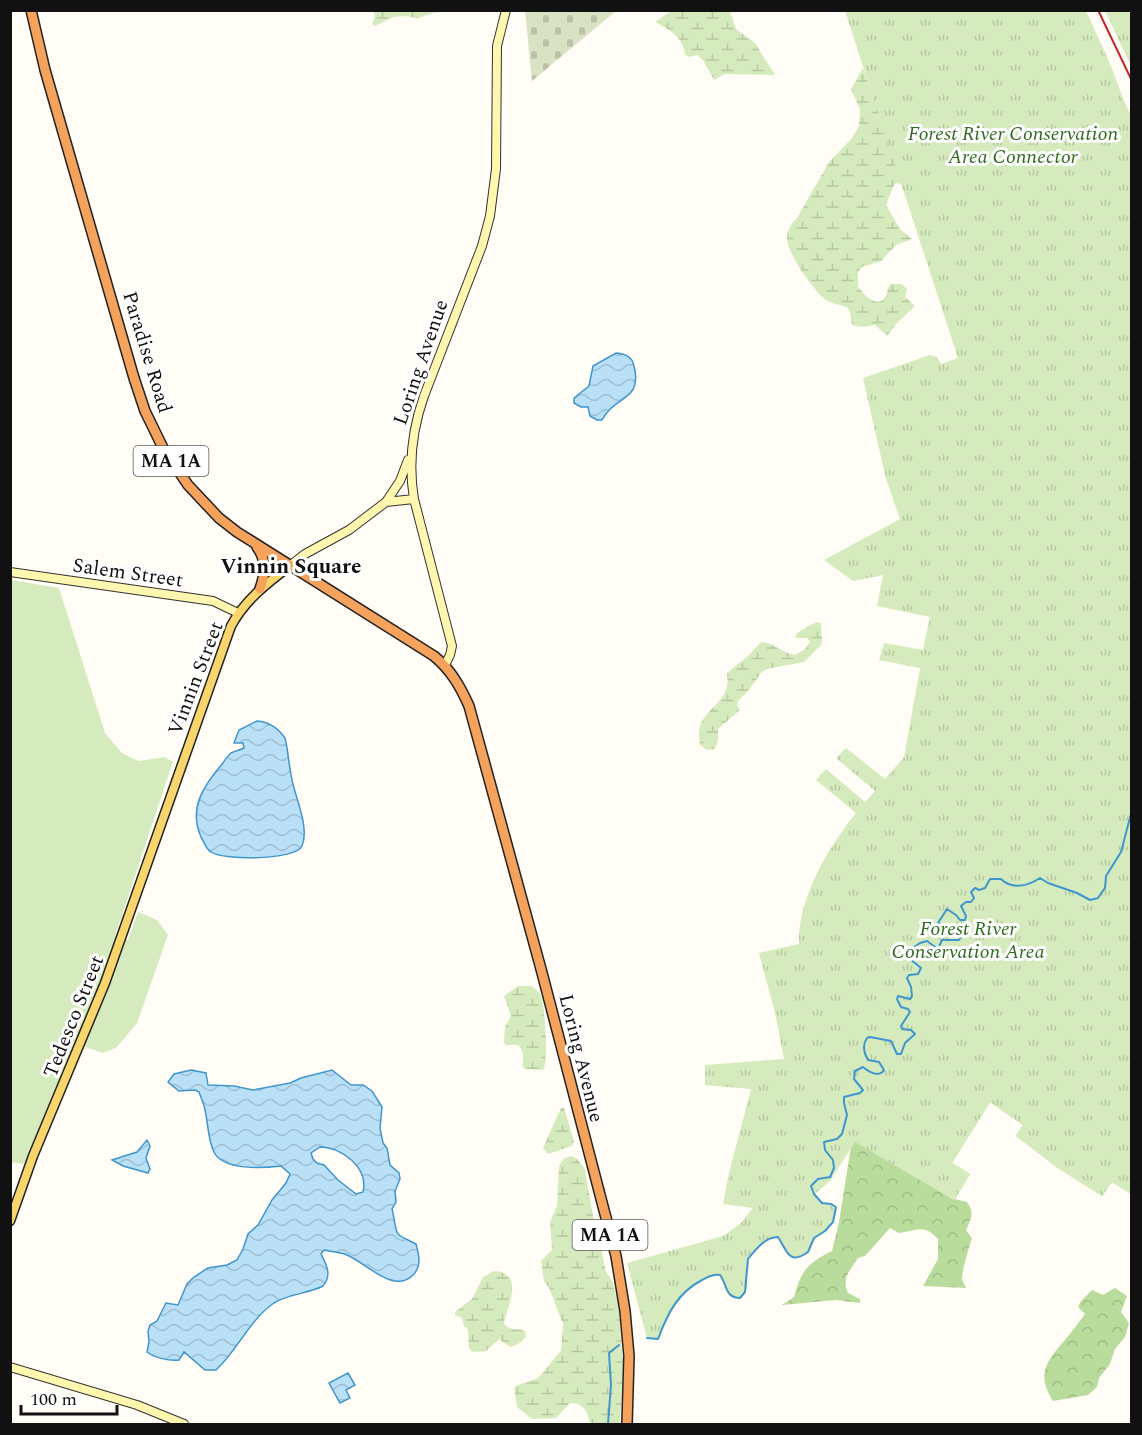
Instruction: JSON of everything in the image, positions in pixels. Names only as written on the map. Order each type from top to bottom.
[{"type":"highway","name":"Paradise Road","points":[[31,10],[44,65],[134,378],[162,448],[188,484],[219,518],[251,541],[421,647],[445,665],[459,685],[469,706]]},
{"type":"highway","points":[[251,541],[263,557],[264,573],[260,589]]},
{"type":"highway","name":"Loring Avenue","points":[[469,706],[616,1256],[625,1311],[629,1356],[627,1425]]},
{"type":"main road","name":"Loring Avenue","points":[[445,665],[452,646],[414,499],[411,477],[412,444],[424,396],[482,246],[488,224],[496,169],[498,46],[506,10]]},
{"type":"main road","points":[[386,502],[404,474],[412,444]]},
{"type":"main road","points":[[386,502],[414,499]]},
{"type":"main road","name":"Vinnin Street","points":[[160,820],[219,657],[238,613],[260,589],[305,554],[350,530],[386,502]]},
{"type":"main road","name":"Salem Street","points":[[10,572],[213,601],[238,613]]},
{"type":"main road","name":"Tedesco Street","points":[[10,1221],[33,1156],[105,983],[160,820]]},
{"type":"main road","points":[[10,1367],[137,1405],[184,1425]]},
{"type":"green space","points":[[373,10],[459,11],[440,11],[418,18],[393,17],[375,26],[372,24],[375,16]]},
{"type":"green space","points":[[525,10],[616,11],[532,81]]},
{"type":"green space","points":[[671,11],[730,11],[736,29],[755,43],[775,75],[725,74],[714,80],[703,60],[697,55],[690,57],[685,55],[679,39],[655,22]]},
{"type":"green space","name":"Forest River Conservation Area","points":[[845,11],[1086,11],[1131,115],[1131,1194],[1112,1182],[1102,1196],[1058,1168],[1016,1136],[1023,1125],[990,1102],[952,1163],[970,1174],[954,1200],[855,1142],[830,1181],[815,1194],[822,1203],[834,1205],[837,1209],[833,1222],[814,1238],[808,1252],[796,1258],[792,1257],[778,1237],[768,1239],[749,1258],[744,1295],[739,1298],[732,1297],[720,1275],[708,1277],[693,1285],[679,1298],[669,1313],[658,1339],[647,1338],[627,1263],[723,1236],[740,1224],[753,1208],[723,1204],[751,1089],[705,1085],[705,1065],[784,1059],[759,953],[799,944],[803,910],[809,892],[835,841],[856,813],[816,780],[826,769],[865,802],[875,791],[836,758],[846,748],[885,779],[904,757],[920,668],[879,660],[884,643],[923,650],[930,617],[877,606],[883,575],[853,581],[824,560],[900,519],[886,479],[863,378],[930,355],[937,357],[941,364],[958,358]]},
{"type":"green space","points":[[1105,11],[1131,11],[1131,66]]},
{"type":"green space","points":[[863,68],[906,187],[897,183],[894,185],[886,205],[900,229],[912,239],[896,245],[881,261],[862,267],[858,272],[858,286],[870,299],[882,301],[890,284],[902,284],[907,289],[905,297],[915,306],[887,336],[875,325],[862,327],[852,325],[848,308],[829,302],[821,295],[797,263],[787,239],[790,227],[829,162],[852,138],[859,126],[860,109],[851,89]]},
{"type":"green space","points":[[11,580],[59,588],[105,733],[122,753],[138,761],[165,757],[173,762],[115,936],[128,940],[138,912],[157,920],[168,935],[137,1023],[116,1048],[103,1053],[74,1043],[24,1164],[11,1162]]},
{"type":"green space","points":[[816,622],[821,623],[821,645],[804,662],[766,669],[761,673],[738,701],[737,706],[740,710],[718,729],[715,749],[707,750],[700,745],[701,723],[725,692],[727,673],[761,642],[795,655],[805,649],[810,642],[807,638],[795,638],[797,633]]},
{"type":"green space","points":[[518,986],[531,986],[541,996],[546,1034],[546,1056],[543,1070],[525,1069],[522,1066],[523,1055],[520,1047],[506,1045],[504,1042],[505,1027],[511,1016],[504,996]]},
{"type":"green space","points":[[925,1066],[1050,1132],[1131,1194],[1112,1182],[1102,1196],[1058,1168],[1016,1136],[1023,1125],[990,1102],[952,1163],[970,1174],[955,1199],[967,1202],[972,1213],[966,1230],[972,1238],[962,1279],[966,1288],[923,1286],[938,1259],[938,1239],[924,1230],[899,1233],[890,1228],[865,1256],[858,1258],[847,1275],[845,1283],[848,1293],[860,1299],[860,1303],[836,1300],[782,1305],[794,1297],[807,1268],[817,1259],[832,1251],[852,1140]]},
{"type":"green space","points":[[561,1108],[564,1108],[574,1141],[572,1146],[548,1154],[543,1148]]},
{"type":"green space","points":[[572,1156],[585,1169],[597,1240],[606,1272],[613,1282],[619,1310],[623,1368],[620,1424],[590,1424],[582,1406],[575,1403],[570,1403],[556,1418],[532,1419],[517,1407],[514,1387],[538,1378],[561,1351],[563,1324],[544,1281],[541,1261],[552,1250],[550,1222],[557,1206],[559,1166],[564,1158]]},
{"type":"green space","points":[[494,1271],[503,1273],[512,1284],[505,1325],[525,1331],[526,1336],[520,1343],[510,1347],[499,1339],[486,1351],[473,1352],[469,1348],[468,1330],[462,1318],[455,1315],[455,1312],[472,1299],[483,1277]]},
{"type":"green space","points":[[1115,1288],[1127,1296],[1121,1312],[1129,1323],[1125,1337],[1115,1349],[1110,1364],[1099,1378],[1097,1387],[1088,1395],[1053,1401],[1045,1383],[1045,1369],[1052,1355],[1085,1314],[1078,1307],[1081,1301],[1092,1290],[1103,1295]]},
{"type":"water","points":[[616,353],[632,360],[636,377],[635,386],[626,397],[607,412],[602,420],[597,420],[590,416],[588,407],[581,407],[574,403],[574,398],[589,386],[593,366]]},
{"type":"water","points":[[257,721],[273,726],[285,738],[292,782],[304,825],[304,840],[297,851],[287,854],[259,858],[218,855],[209,851],[201,837],[197,826],[197,807],[204,788],[228,756],[244,748],[243,743],[234,743],[239,730]]},
{"type":"water","points":[[191,1070],[206,1073],[208,1085],[234,1086],[253,1090],[290,1083],[332,1070],[351,1085],[363,1085],[372,1091],[382,1107],[380,1128],[390,1165],[399,1173],[400,1179],[395,1191],[396,1202],[392,1209],[396,1230],[398,1234],[416,1244],[419,1264],[416,1272],[405,1280],[397,1281],[380,1275],[347,1255],[324,1250],[321,1254],[328,1274],[323,1286],[285,1298],[265,1310],[216,1370],[205,1370],[184,1352],[179,1360],[175,1360],[147,1352],[150,1325],[157,1321],[166,1303],[178,1305],[187,1284],[208,1268],[227,1265],[237,1260],[248,1234],[258,1225],[290,1174],[281,1166],[245,1167],[219,1158],[210,1142],[205,1108],[199,1092],[179,1091],[168,1082],[174,1074]],"holes":[[[320,1147],[345,1155],[358,1167],[364,1183],[363,1192],[356,1194],[324,1165],[313,1159],[311,1153]]]},
{"type":"water","points":[[147,1140],[150,1146],[146,1158],[150,1169],[148,1173],[123,1166],[112,1160],[137,1152]]},
{"type":"water","points":[[348,1373],[355,1385],[346,1390],[350,1398],[340,1403],[329,1383]]},
{"type":"waterway","points":[[647,1338],[658,1339],[674,1305],[693,1285],[711,1276],[720,1275],[729,1293],[740,1298],[745,1292],[748,1259],[761,1244],[778,1237],[789,1255],[801,1256],[808,1252],[814,1238],[833,1222],[836,1207],[822,1203],[814,1194],[811,1186],[818,1179],[830,1177],[834,1168],[833,1160],[825,1150],[824,1142],[837,1139],[842,1134],[847,1115],[844,1097],[863,1090],[854,1079],[855,1071],[863,1067],[879,1074],[884,1070],[879,1062],[868,1060],[864,1043],[870,1037],[891,1041],[897,1054],[901,1054],[905,1043],[915,1034],[911,1030],[902,1029],[901,1026],[910,1012],[901,1007],[897,999],[898,996],[910,999],[911,987],[907,978],[909,975],[918,974],[921,968],[904,954],[927,941],[938,949],[942,940],[959,940],[962,935],[958,930],[946,929],[938,923],[947,909],[960,920],[965,920],[966,916],[961,906],[966,902],[971,902],[974,898],[971,892],[975,888],[979,890],[985,888],[990,879],[1001,879],[1010,885],[1020,886],[1040,878],[1090,900],[1098,898],[1105,888],[1106,876],[1121,852],[1132,810]]},
{"type":"waterway","points":[[608,1424],[611,1385],[609,1353],[619,1345]]},
{"type":"railway","points":[[1098,10],[1132,81]]},
{"type":"district","name":"Vinnin Square","points":[[291,566]]},
{"type":"park label","name":"Forest River Conservation Area Connector","points":[[1013,144]]}]
